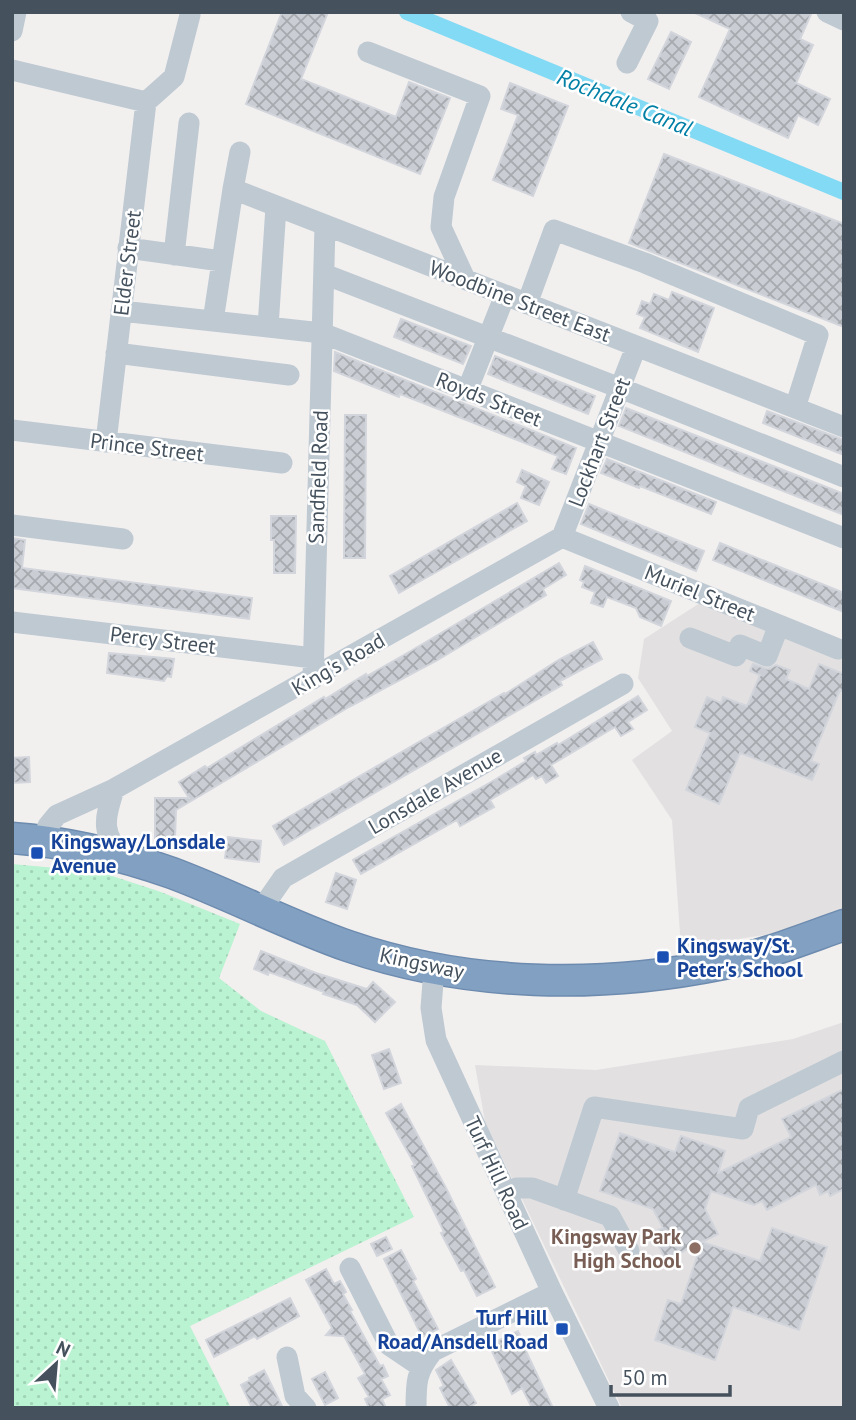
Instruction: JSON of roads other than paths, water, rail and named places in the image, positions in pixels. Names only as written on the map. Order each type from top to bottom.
[{"type":"highway","name":"Kingsway","points":[[12,838],[43,840],[123,858],[172,873],[348,946],[434,969],[505,978],[583,982],[644,976],[724,963],[782,947],[844,925]]},
{"type":"street","points":[[12,31],[16,12]]},
{"type":"street","points":[[626,63],[648,21],[631,12]]},
{"type":"street","points":[[827,12],[844,20]]},
{"type":"street","points":[[12,70],[111,93],[153,96],[174,77],[190,15]]},
{"type":"street","points":[[368,52],[480,96],[444,197],[441,227],[465,279]]},
{"type":"street","name":"Elder Street","points":[[106,442],[128,248],[153,96]]},
{"type":"street","points":[[174,255],[189,122]]},
{"type":"street","points":[[214,321],[225,234],[240,152]]},
{"type":"street","name":"Woodbine Street East","points":[[233,189],[844,427]]},
{"type":"street","points":[[268,327],[276,207]]},
{"type":"street","name":"Sandfield Road","points":[[313,668],[325,226]]},
{"type":"street","points":[[527,304],[554,230],[645,263],[818,335],[795,408]]},
{"type":"street","points":[[128,248],[221,261]]},
{"type":"street","points":[[324,274],[620,387],[844,477]]},
{"type":"street","points":[[467,391],[505,295]]},
{"type":"street","name":"Royds Street","points":[[121,311],[322,333],[844,538]]},
{"type":"street","name":"Lockhart Street","points":[[562,537],[636,346]]},
{"type":"street","points":[[116,353],[289,375]]},
{"type":"street","name":"Prince Street","points":[[12,430],[282,463]]},
{"type":"street","points":[[12,525],[124,539]]},
{"type":"street","name":"King's Road","points":[[43,840],[48,826],[57,815],[114,789],[313,668],[562,537]]},
{"type":"street","name":"Muriel Street","points":[[562,537],[838,649]]},
{"type":"street","name":"Percy Street","points":[[12,622],[313,668]]},
{"type":"street","points":[[690,638],[736,656],[740,645],[767,656],[779,625]]},
{"type":"street","name":"Lonsdale Avenue","points":[[260,911],[283,878],[623,684]]},
{"type":"street","points":[[114,789],[105,817],[109,841],[123,858]]},
{"type":"street","name":"Turf Hill Road","points":[[434,969],[431,1008],[436,1040],[552,1292],[609,1408]]},
{"type":"street","points":[[564,1200],[594,1107],[743,1129],[749,1108],[844,1061]]},
{"type":"street","points":[[507,1193],[517,1188],[532,1188],[610,1216],[629,1251]]},
{"type":"street","points":[[350,1268],[372,1289],[388,1345],[420,1366]]},
{"type":"street","points":[[416,1408],[416,1380],[420,1366],[433,1351],[552,1292]]},
{"type":"street","points":[[288,1357],[295,1396],[306,1408]]},
{"type":"waterway","name":"Rochdale Canal","points":[[407,12],[844,192]]},
{"type":"place","name":"Kingsway/Lonsdale Avenue","points":[[37,853]]},
{"type":"place","name":"Kingsway/St. Peter's School","points":[[663,957]]},
{"type":"place","name":"Kingsway Park High School","points":[[695,1248]]},
{"type":"place","name":"Turf Hill Road/Ansdell Road","points":[[562,1329]]}]
